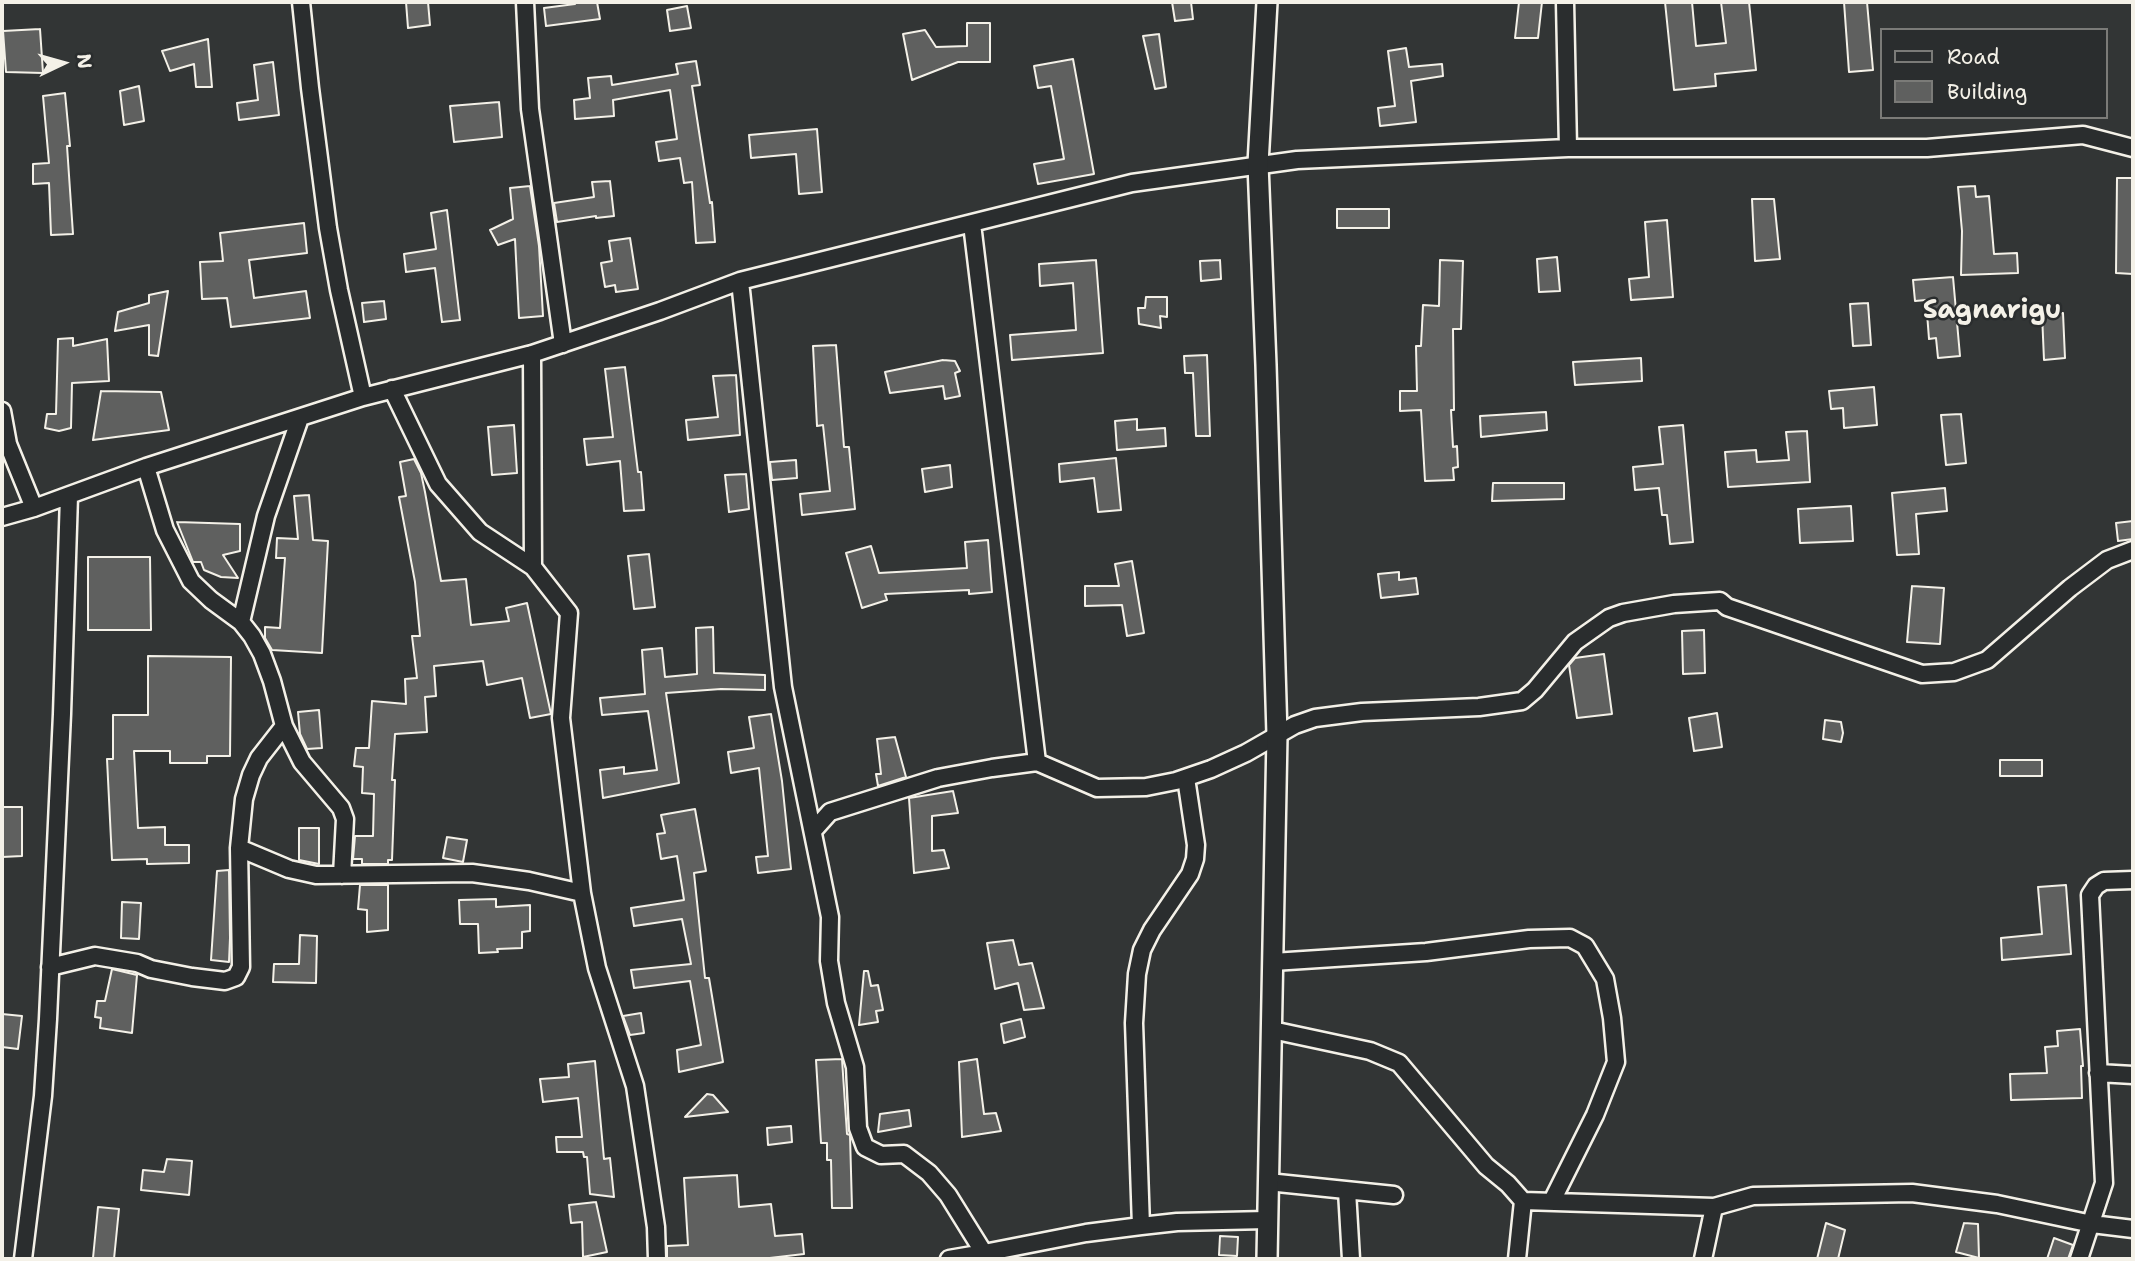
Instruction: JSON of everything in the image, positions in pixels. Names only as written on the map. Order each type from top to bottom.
[{"type":"street","points":[[301,2],[328,228],[363,397]]},
{"type":"street","points":[[525,2],[530,109],[563,344]]},
{"type":"street","points":[[1267,2],[1258,164],[1277,735],[1267,1259]]},
{"type":"street","points":[[1565,2],[1568,148]]},
{"type":"street","points":[[2,517],[363,397],[532,354],[740,281],[1097,190],[1297,160],[1568,148],[1899,149],[2083,135],[2133,148]]},
{"type":"street","points":[[972,224],[1037,762]]},
{"type":"street","points":[[740,281],[783,687],[831,917],[829,961],[836,1003],[855,1067],[858,1128],[864,1147],[881,1155],[904,1154],[929,1173],[948,1195],[984,1256]]},
{"type":"street","points":[[532,354],[533,567]]},
{"type":"street","points":[[392,389],[438,484],[480,532],[533,567],[569,613],[561,718],[582,893],[597,968],[635,1086],[656,1227],[657,1259]]},
{"type":"street","points":[[2,411],[8,444],[34,508]]},
{"type":"street","points":[[241,622],[266,516],[300,418]]},
{"type":"street","points":[[146,467],[165,530],[191,581],[241,622],[262,653],[284,726],[306,768],[335,800],[345,819],[342,876]]},
{"type":"street","points":[[23,1259],[43,1096],[62,714],[69,496]]},
{"type":"street","points":[[813,831],[830,812],[938,778],[1037,762],[1084,785],[1097,788],[1146,787],[1186,778],[1246,753],[1315,718],[1362,712],[1479,707],[1522,701],[1535,690],[1575,642],[1609,618],[1631,611],[1674,604],[1720,601],[1727,607],[1922,674],[1954,672],[1987,660],[2070,588],[2106,561],[2133,550]]},
{"type":"street","points":[[50,967],[95,956],[192,977],[225,981],[236,977],[241,967],[239,848],[244,799],[251,775],[260,758],[284,726]]},
{"type":"street","points":[[1141,1226],[1133,1023],[1137,974],[1142,950],[1152,930],[1190,874],[1195,859],[1196,845],[1186,778]]},
{"type":"street","points":[[239,848],[289,869],[316,874],[342,876],[472,873],[529,881],[582,893]]},
{"type":"street","points":[[2079,1259],[2104,1183],[2090,895],[2096,886],[2104,881],[2133,880]]},
{"type":"street","points":[[1273,962],[1404,954],[1529,939],[1570,938],[1585,946],[1605,979],[1616,1062],[1595,1115],[1552,1201]]},
{"type":"street","points":[[1272,1030],[1370,1051],[1399,1063],[1486,1166],[1523,1201],[1517,1259]]},
{"type":"street","points":[[2098,1073],[2133,1075]]},
{"type":"street","points":[[1268,1182],[1394,1195]]},
{"type":"street","points":[[1347,1191],[1351,1259]]},
{"type":"street","points":[[1523,1201],[1714,1207],[1765,1195],[1912,1193],[1997,1204],[2092,1224],[2133,1229]]},
{"type":"street","points":[[1703,1259],[1714,1207]]},
{"type":"street","points":[[949,1259],[984,1256],[1086,1233],[1141,1226],[1177,1222],[1267,1220]]},
{"type":"building","points":[[406,2],[428,2],[430,25],[408,28]]},
{"type":"building","points":[[575,2],[597,2],[600,19],[546,26],[544,8]]},
{"type":"building","points":[[1172,2],[1191,2],[1193,19],[1175,21]]},
{"type":"building","points":[[1519,2],[1542,2],[1538,38],[1515,38]]},
{"type":"building","points":[[1665,2],[1692,2],[1696,46],[1726,43],[1721,2],[1749,2],[1756,70],[1715,74],[1716,86],[1674,90]]},
{"type":"building","points":[[1844,2],[1867,2],[1873,70],[1849,72]]},
{"type":"building","points":[[687,6],[691,28],[670,31],[667,10]]},
{"type":"building","points":[[967,23],[990,23],[990,62],[958,62],[912,80],[903,34],[925,30],[936,47],[967,46]]},
{"type":"building","points":[[40,29],[43,73],[6,72],[3,31]]},
{"type":"building","points":[[1159,34],[1166,87],[1155,89],[1143,36]]},
{"type":"building","points":[[208,39],[212,87],[196,87],[194,64],[170,71],[162,51]]},
{"type":"building","points":[[1406,48],[1409,67],[1442,64],[1443,76],[1411,81],[1416,122],[1380,126],[1378,108],[1395,106],[1388,51]]},
{"type":"building","points":[[1073,59],[1094,174],[1038,184],[1034,164],[1064,159],[1051,86],[1038,88],[1034,66]]},
{"type":"building","points":[[696,61],[700,85],[692,86],[710,203],[712,202],[715,242],[696,243],[692,182],[684,183],[680,158],[659,161],[656,142],[677,139],[670,90],[613,100],[614,116],[575,119],[574,100],[590,98],[588,78],[611,76],[612,85],[678,74],[676,64]]},
{"type":"building","points":[[273,62],[279,115],[239,120],[237,103],[258,100],[254,65]]},
{"type":"building","points":[[139,86],[144,121],[124,125],[120,91]]},
{"type":"building","points":[[65,93],[73,234],[51,235],[49,183],[33,184],[33,164],[49,163],[43,96]]},
{"type":"building","points":[[499,102],[502,137],[454,142],[450,106]]},
{"type":"building","points":[[817,129],[822,192],[799,194],[796,154],[751,158],[749,135]]},
{"type":"building","points":[[2117,178],[2133,178],[2133,274],[2116,273]]},
{"type":"building","points":[[610,181],[614,216],[557,222],[554,203],[594,197],[592,182]]},
{"type":"building","points":[[530,186],[539,246],[543,316],[519,318],[515,239],[498,245],[490,230],[513,219],[510,188]]},
{"type":"building","points":[[1975,186],[1976,197],[1989,196],[1994,254],[2017,253],[2018,273],[1961,275],[1962,231],[1958,187]]},
{"type":"building","points":[[1752,199],[1774,199],[1780,259],[1755,261]]},
{"type":"building","points":[[1337,209],[1389,209],[1389,228],[1337,228]]},
{"type":"building","points":[[447,210],[460,320],[442,322],[435,268],[406,272],[404,254],[436,249],[431,213]]},
{"type":"building","points":[[1667,220],[1673,297],[1631,300],[1629,279],[1649,277],[1645,222]]},
{"type":"building","points":[[304,223],[307,253],[249,260],[254,298],[306,291],[310,318],[231,327],[227,298],[202,299],[200,262],[223,261],[220,233]]},
{"type":"building","points":[[630,238],[638,289],[616,292],[615,285],[605,287],[601,263],[612,261],[609,241]]},
{"type":"building","points":[[1557,257],[1560,291],[1539,292],[1537,259]]},
{"type":"building","points":[[1096,260],[1103,353],[1012,360],[1010,335],[1076,330],[1073,283],[1040,286],[1039,264]]},
{"type":"building","points":[[1220,260],[1221,279],[1201,281],[1200,261]]},
{"type":"building","points":[[1440,260],[1463,261],[1461,329],[1453,329],[1454,410],[1451,410],[1453,447],[1457,446],[1458,467],[1453,468],[1454,480],[1425,481],[1421,410],[1400,411],[1400,391],[1417,391],[1416,346],[1421,346],[1423,305],[1439,306]]},
{"type":"building","points":[[1953,277],[1960,356],[1938,358],[1936,338],[1929,339],[1926,300],[1915,301],[1913,280]]},
{"type":"building","points":[[168,291],[158,356],[149,355],[149,325],[115,331],[118,312],[149,303],[149,295]]},
{"type":"building","points":[[1146,297],[1167,297],[1167,317],[1160,316],[1161,328],[1139,324],[1138,308],[1145,308]]},
{"type":"building","points":[[384,301],[386,319],[364,322],[362,303]]},
{"type":"building","points":[[1868,303],[1871,345],[1853,346],[1850,304]]},
{"type":"building","points":[[2063,313],[2065,358],[2044,360],[2042,314]]},
{"type":"building","points":[[73,338],[73,346],[107,339],[109,381],[72,383],[71,428],[59,431],[45,428],[47,414],[56,414],[58,339]]},
{"type":"building","points":[[836,345],[844,447],[849,447],[855,509],[802,515],[800,494],[830,491],[823,425],[817,426],[813,346]]},
{"type":"building","points":[[1207,355],[1210,436],[1196,436],[1193,373],[1185,373],[1184,356]]},
{"type":"building","points":[[1641,358],[1642,381],[1575,385],[1573,362]]},
{"type":"building","points":[[943,360],[955,361],[960,371],[955,373],[960,396],[945,399],[943,386],[890,393],[885,372]]},
{"type":"building","points":[[625,367],[644,510],[624,511],[620,461],[587,465],[584,439],[613,437],[605,369]]},
{"type":"building","points":[[736,375],[740,435],[688,440],[686,420],[718,417],[713,376]]},
{"type":"building","points":[[1874,387],[1877,425],[1844,428],[1843,408],[1831,409],[1829,391]]},
{"type":"building","points":[[101,391],[161,392],[169,430],[93,440]]},
{"type":"building","points":[[1546,412],[1547,430],[1481,437],[1480,416]]},
{"type":"building","points":[[1961,414],[1966,463],[1946,465],[1941,415]]},
{"type":"building","points":[[1137,419],[1137,430],[1165,428],[1166,446],[1117,450],[1115,421]]},
{"type":"building","points":[[514,425],[517,473],[492,475],[488,427]]},
{"type":"building","points":[[1683,425],[1693,542],[1670,544],[1667,515],[1662,515],[1659,488],[1635,490],[1633,467],[1663,464],[1659,427]]},
{"type":"building","points":[[1807,431],[1810,482],[1728,487],[1725,452],[1756,450],[1757,462],[1789,460],[1786,432]]},
{"type":"building","points":[[1116,458],[1121,510],[1098,512],[1094,478],[1060,482],[1059,464]]},
{"type":"building","points":[[414,459],[421,473],[441,581],[466,579],[471,625],[509,621],[506,608],[527,603],[551,714],[530,718],[522,678],[487,685],[483,661],[434,666],[436,696],[425,697],[427,732],[395,734],[392,860],[388,860],[388,864],[362,864],[362,859],[353,859],[355,836],[373,836],[374,794],[362,793],[363,767],[354,766],[356,748],[369,748],[372,701],[406,704],[405,679],[417,678],[412,636],[420,636],[415,582],[399,497],[406,496],[400,462]]},
{"type":"building","points":[[796,460],[797,478],[772,480],[770,462]]},
{"type":"building","points":[[950,465],[952,487],[925,492],[922,469]]},
{"type":"building","points":[[746,474],[749,509],[729,512],[725,475]]},
{"type":"building","points":[[1493,483],[1564,483],[1564,499],[1492,501]]},
{"type":"building","points":[[1945,488],[1947,511],[1916,514],[1919,554],[1897,555],[1892,493]]},
{"type":"building","points":[[309,495],[313,540],[328,541],[322,653],[272,650],[265,638],[265,627],[280,628],[285,558],[276,558],[277,538],[298,539],[294,496]]},
{"type":"building","points":[[1851,506],[1853,541],[1800,543],[1798,509]]},
{"type":"building","points":[[2133,521],[2133,539],[2118,541],[2116,523]]},
{"type":"building","points":[[177,522],[240,524],[240,551],[223,555],[238,578],[221,577],[204,570],[201,562],[193,562]]},
{"type":"building","points":[[988,540],[992,592],[969,594],[969,590],[885,594],[887,600],[862,608],[846,553],[871,546],[879,573],[967,568],[965,542]]},
{"type":"building","points":[[649,554],[655,607],[634,609],[628,556]]},
{"type":"building","points":[[88,557],[150,557],[151,630],[88,630]]},
{"type":"building","points":[[1132,561],[1144,633],[1127,636],[1122,605],[1085,606],[1085,586],[1119,586],[1115,564]]},
{"type":"building","points":[[1399,572],[1399,580],[1416,578],[1418,594],[1381,598],[1378,574]]},
{"type":"building","points":[[1912,586],[1944,588],[1940,644],[1907,642]]},
{"type":"building","points":[[713,627],[714,673],[765,675],[765,690],[721,689],[666,693],[679,783],[603,798],[600,770],[624,767],[624,774],[657,770],[648,711],[602,715],[600,698],[645,694],[642,650],[662,648],[665,677],[697,674],[696,628]]},
{"type":"building","points":[[1704,630],[1705,673],[1683,674],[1682,631]]},
{"type":"building","points":[[1604,654],[1612,714],[1577,718],[1569,665],[1575,658]]},
{"type":"building","points":[[148,656],[231,657],[230,756],[207,756],[207,763],[170,763],[170,751],[134,751],[138,828],[165,827],[165,845],[189,845],[189,863],[147,864],[147,859],[112,860],[107,759],[113,759],[113,715],[148,715]]},
{"type":"building","points":[[319,710],[322,748],[307,749],[300,734],[298,712]]},
{"type":"building","points":[[1717,713],[1722,747],[1694,751],[1689,718]]},
{"type":"building","points":[[771,714],[782,781],[791,869],[758,873],[756,857],[768,856],[759,768],[731,773],[728,752],[754,748],[749,717]]},
{"type":"building","points":[[1825,720],[1841,722],[1841,742],[1823,739]]},
{"type":"building","points":[[895,737],[906,777],[878,786],[876,774],[881,774],[877,739]]},
{"type":"building","points":[[2000,760],[2042,760],[2042,776],[2000,776]]},
{"type":"building","points":[[953,791],[958,813],[932,816],[932,851],[944,850],[949,868],[914,873],[909,798]]},
{"type":"building","points":[[2,807],[22,807],[22,856],[2,857]]},
{"type":"building","points":[[695,809],[706,871],[694,873],[705,978],[709,978],[723,1062],[679,1072],[677,1050],[701,1045],[690,981],[634,988],[631,970],[691,964],[682,919],[634,926],[631,908],[684,900],[677,856],[661,859],[657,834],[665,833],[661,815]]},
{"type":"building","points":[[299,828],[319,828],[319,864],[299,860]]},
{"type":"building","points":[[447,837],[467,840],[463,862],[443,858]]},
{"type":"building","points":[[229,870],[229,962],[211,960],[217,871]]},
{"type":"building","points":[[360,885],[388,885],[388,930],[367,932],[367,910],[358,909]]},
{"type":"building","points":[[2066,885],[2071,954],[2002,960],[2001,938],[2042,934],[2038,887]]},
{"type":"building","points":[[496,899],[496,907],[530,905],[530,931],[522,932],[522,948],[479,953],[478,924],[460,924],[459,900]]},
{"type":"building","points":[[122,902],[141,903],[139,939],[121,938]]},
{"type":"building","points":[[300,935],[317,936],[316,983],[273,982],[274,964],[299,964]]},
{"type":"building","points":[[1013,940],[1019,965],[1032,963],[1044,1008],[1024,1010],[1018,983],[995,989],[987,943]]},
{"type":"building","points":[[112,969],[137,975],[132,1033],[100,1028],[101,1018],[95,1017],[97,1001],[105,1001]]},
{"type":"building","points":[[864,971],[868,971],[871,986],[878,985],[883,1010],[876,1011],[878,1022],[859,1025]]},
{"type":"building","points":[[641,1013],[644,1033],[630,1035],[623,1016]]},
{"type":"building","points":[[2,1014],[22,1016],[18,1049],[2,1047]]},
{"type":"building","points":[[1021,1019],[1025,1037],[1004,1043],[1001,1024]]},
{"type":"building","points":[[2080,1029],[2082,1098],[2011,1100],[2010,1074],[2047,1073],[2045,1047],[2058,1046],[2057,1031]]},
{"type":"building","points":[[842,1059],[847,1134],[850,1135],[852,1208],[832,1208],[831,1160],[827,1160],[827,1143],[821,1143],[816,1060]]},
{"type":"building","points":[[977,1059],[984,1114],[996,1113],[1001,1131],[962,1137],[959,1062]]},
{"type":"building","points":[[595,1061],[604,1159],[610,1158],[614,1197],[590,1194],[587,1157],[584,1157],[583,1152],[557,1152],[556,1137],[582,1137],[578,1098],[543,1102],[540,1079],[569,1077],[568,1064]]},
{"type":"building","points":[[707,1094],[713,1095],[728,1112],[685,1117]]},
{"type":"building","points":[[909,1110],[911,1126],[878,1132],[880,1114]]},
{"type":"building","points":[[791,1126],[792,1142],[768,1145],[767,1128]]},
{"type":"building","points":[[167,1159],[192,1161],[189,1195],[141,1190],[143,1170],[164,1172]]},
{"type":"building","points":[[737,1175],[739,1207],[771,1204],[775,1236],[802,1234],[804,1254],[761,1259],[667,1259],[667,1246],[688,1245],[684,1178]]},
{"type":"building","points":[[596,1202],[607,1252],[583,1257],[582,1222],[571,1223],[569,1205]]},
{"type":"building","points":[[98,1207],[119,1209],[114,1259],[93,1258]]},
{"type":"building","points":[[1826,1223],[1845,1230],[1838,1259],[1817,1259]]},
{"type":"building","points":[[1964,1223],[1978,1224],[1979,1258],[1956,1252]]},
{"type":"building","points":[[1220,1236],[1238,1237],[1237,1256],[1219,1255]]},
{"type":"building","points":[[2054,1238],[2073,1245],[2068,1259],[2047,1259]]},
{"type":"district","name":"Sagnarigu","points":[[1992,311]]}]
